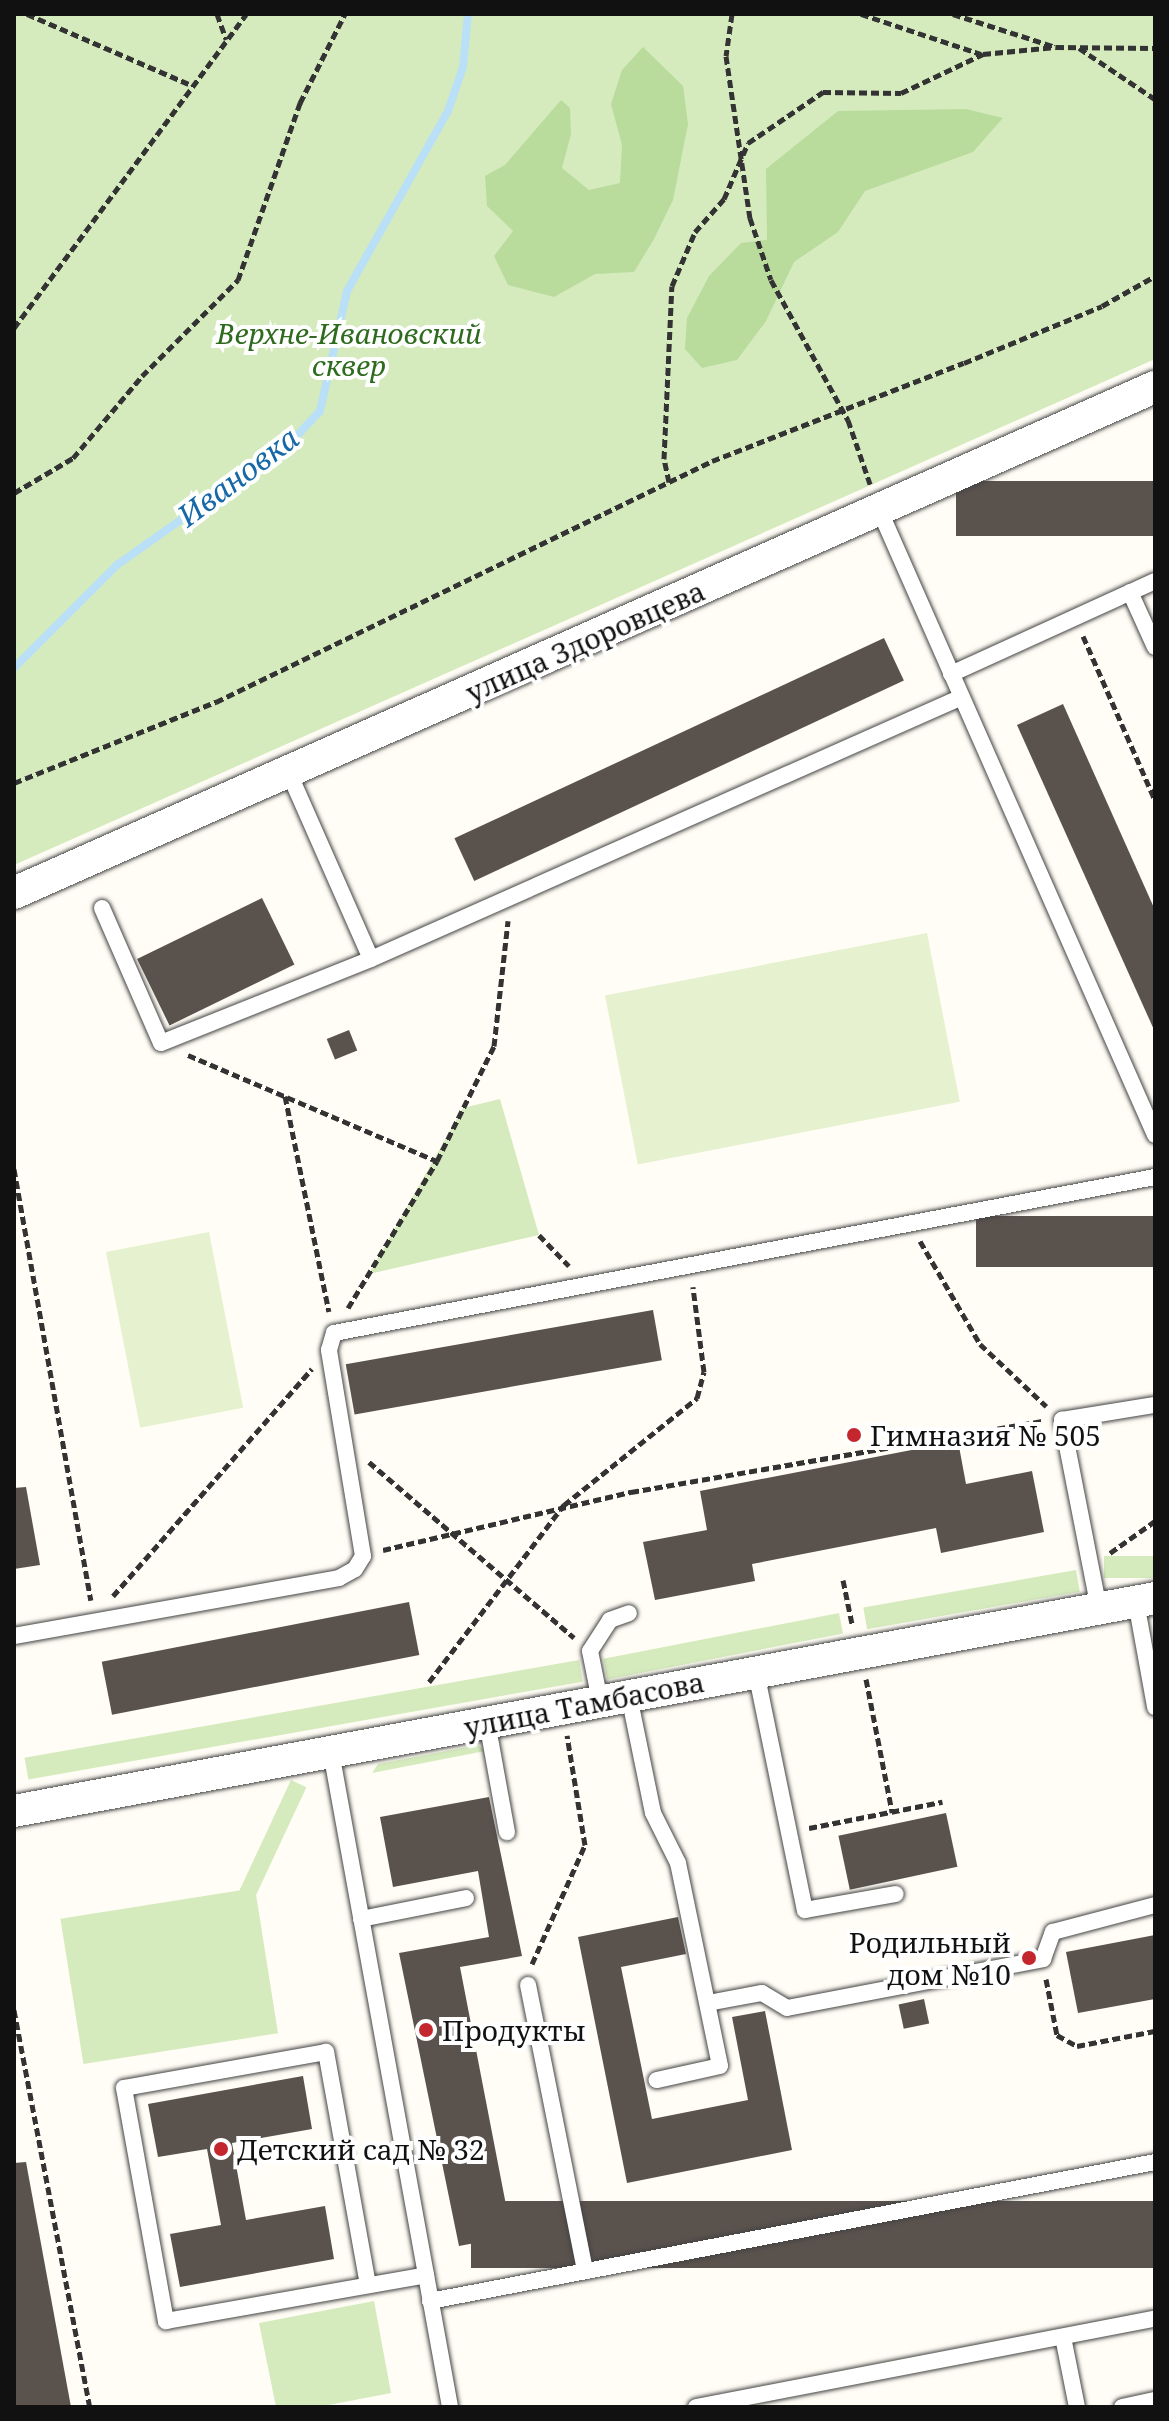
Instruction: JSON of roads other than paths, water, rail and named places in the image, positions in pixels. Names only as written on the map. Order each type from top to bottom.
[{"type":"street","name":"улица Здоровцева","points":[[14,893],[1155,387]]},
{"type":"street","name":"улица Тамбасова","points":[[14,1810],[1145,1600]]},
{"type":"lane","points":[[879,509],[1155,1135]]},
{"type":"lane","points":[[951,674],[1155,581]]},
{"type":"lane","points":[[1130,592],[1155,647]]},
{"type":"lane","points":[[102,908],[161,1043],[510,900],[962,697]]},
{"type":"lane","points":[[289,773],[371,959]]},
{"type":"lane","points":[[14,1636],[339,1578],[363,1556],[329,1350],[334,1333],[1155,1177]]},
{"type":"lane","points":[[1099,1609],[1062,1420],[1155,1405]]},
{"type":"lane","points":[[1145,1600],[1155,1707]]},
{"type":"lane","points":[[629,1613],[610,1620],[590,1651],[615,1698],[653,1813],[678,1863],[720,2066],[657,2080]]},
{"type":"lane","points":[[756,1672],[805,1910],[896,1894]]},
{"type":"lane","points":[[487,1722],[507,1832]]},
{"type":"lane","points":[[331,1752],[450,2407]]},
{"type":"lane","points":[[361,1919],[466,1898]]},
{"type":"lane","points":[[708,2003],[762,1993],[787,2008],[1043,1959],[1053,1932],[1155,1905]]},
{"type":"lane","points":[[528,1985],[585,2270]]},
{"type":"lane","points":[[368,2285],[326,2052],[124,2088],[166,2321],[426,2275]]},
{"type":"lane","points":[[430,2301],[1155,2162]]},
{"type":"lane","points":[[696,2407],[1155,2319]]},
{"type":"lane","points":[[1063,2337],[1077,2407]]},
{"type":"lane","points":[[1122,2407],[1155,2400]]},
{"type":"waterway","name":"Ивановка","points":[[14,668],[117,565],[292,441],[320,411],[347,291],[448,111],[463,67],[468,14]]},
{"type":"place","name":"Гимназия № 505","points":[[854,1435]]},
{"type":"place","name":"Родильный дом №10","points":[[1029,1958]]},
{"type":"place","name":"Продукты","points":[[426,2030]]},
{"type":"place","name":"Детский сад № 32","points":[[221,2149]]},
{"type":"park label","name":"Верхне-Ивановский сквер","points":[[349,349]]}]
